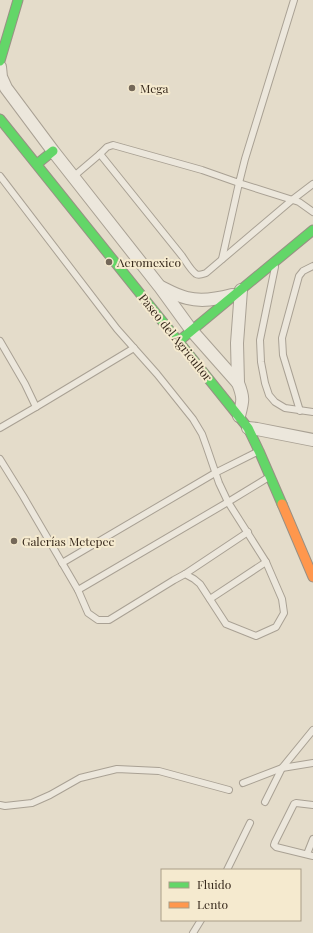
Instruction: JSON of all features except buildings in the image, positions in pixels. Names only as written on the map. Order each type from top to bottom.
[{"type":"street","points":[[0,61],[18,0]]},
{"type":"street","points":[[0,67],[1,77],[6,88],[53,151],[160,287],[192,331],[238,383],[243,399],[240,416]]},
{"type":"street","name":"Paseo del Agricultor","points":[[0,119],[240,416],[248,428],[271,476],[313,577]]},
{"type":"street","points":[[37,164],[53,151]]},
{"type":"street","points":[[179,341],[276,260],[308,239],[313,230]]},
{"type":"street","points":[[160,287],[187,298],[200,300],[212,300],[239,292]]},
{"type":"street","points":[[238,383],[236,343],[239,292]]},
{"type":"street","points":[[248,428],[313,440]]},
{"type":"lane","points":[[222,259],[247,152],[294,0]]},
{"type":"lane","points":[[73,177],[107,147],[113,145],[202,170],[292,200],[304,205],[313,212]]},
{"type":"lane","points":[[100,154],[196,274],[201,275],[206,273],[313,184]]},
{"type":"lane","points":[[0,176],[117,329],[157,374],[193,419],[208,448],[215,473],[228,502],[266,562],[282,599],[284,613],[276,627],[256,636],[226,624],[200,584],[194,578],[185,574]]},
{"type":"lane","points":[[276,260],[260,340],[260,362],[265,383],[269,395],[275,402],[285,408],[313,412]]},
{"type":"lane","points":[[300,411],[283,355],[282,338],[299,276],[303,271],[313,266]]},
{"type":"lane","points":[[0,341],[25,384],[36,407]]},
{"type":"lane","points":[[0,428],[134,348]]},
{"type":"lane","points":[[62,563],[215,473],[259,451]]},
{"type":"lane","points":[[0,459],[78,590],[88,613],[98,620],[109,620],[185,574],[248,532]]},
{"type":"lane","points":[[78,590],[271,476]]},
{"type":"lane","points":[[210,599],[266,562]]},
{"type":"lane","points":[[265,802],[282,768],[313,730]]},
{"type":"lane","points":[[243,783],[282,768],[313,763]]},
{"type":"lane","points":[[0,805],[5,806],[32,803],[50,795],[80,778],[117,769],[159,770],[229,790]]},
{"type":"lane","points":[[313,805],[294,804],[274,842],[274,845],[276,847],[310,855],[313,840]]},
{"type":"lane","points":[[228,869],[250,824]]},
{"type":"lane","points":[[193,933],[200,921]]},
{"type":"traffic: fast","points":[[0,61],[18,0]]},
{"type":"traffic: fast","points":[[0,119],[248,428],[282,504]]},
{"type":"traffic: fast","points":[[37,164],[53,151]]},
{"type":"traffic: fast","points":[[179,341],[313,230]]},
{"type":"traffic: slow","points":[[282,504],[313,577]]},
{"type":"place","name":"Mega","points":[[132,88]]},
{"type":"place","name":"Aeromexico","points":[[109,262]]},
{"type":"place","name":"Galerías Metepec","points":[[14,541]]}]
